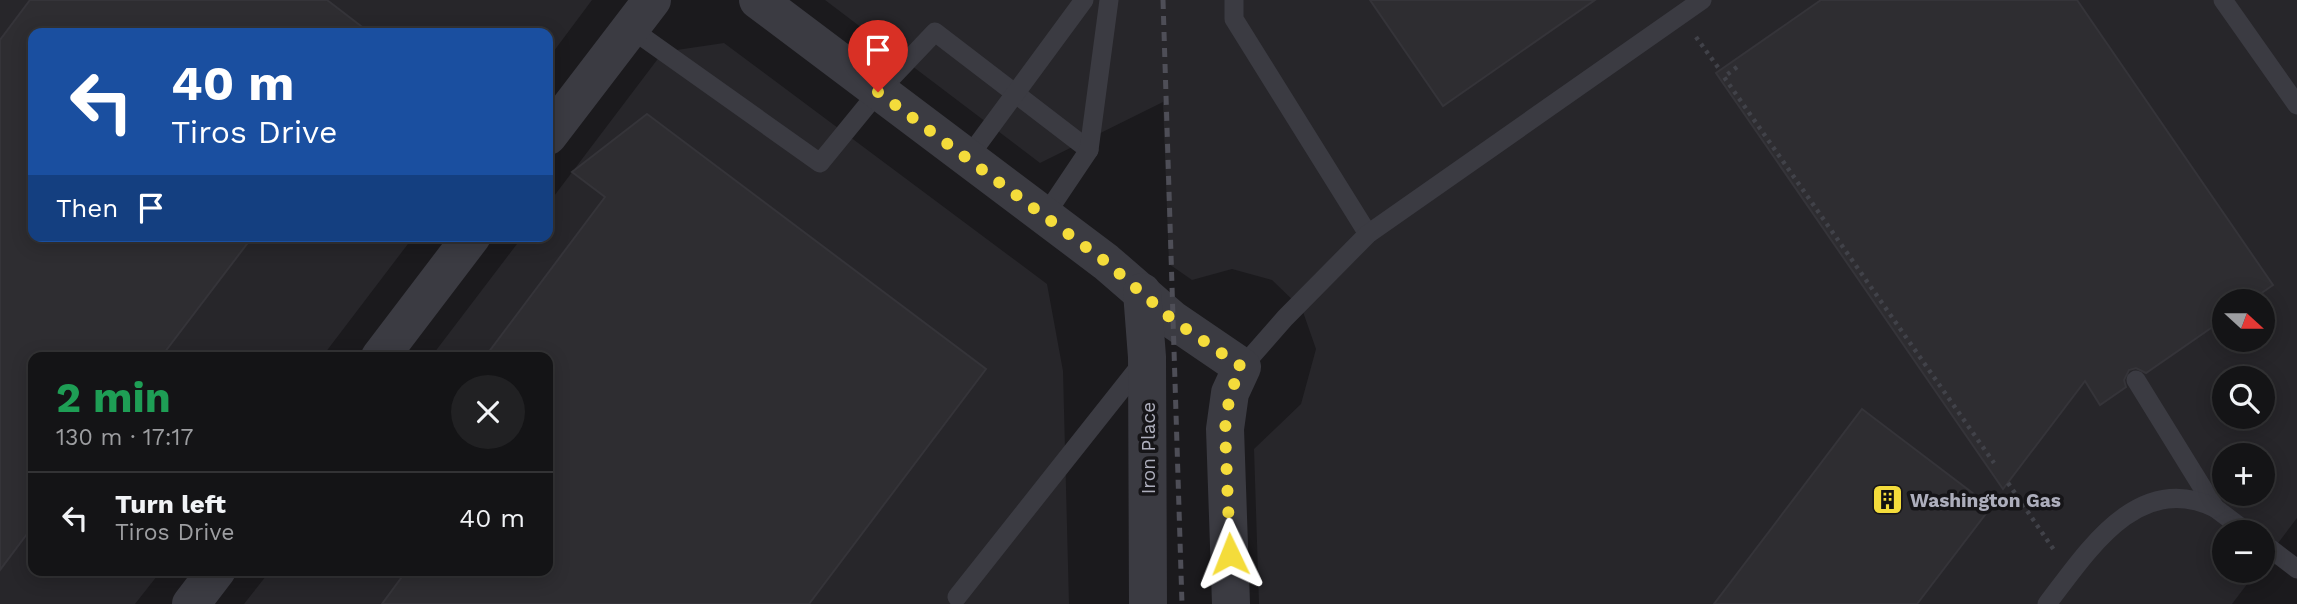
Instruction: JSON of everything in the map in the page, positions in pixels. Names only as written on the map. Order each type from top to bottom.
[{"type":"street","points":[[758,0],[1142,292],[1173,320],[1242,367],[1230,393],[1225,429],[1231,604]]},
{"type":"street","points":[[553,129],[641,14]]},
{"type":"street","points":[[384,352],[467,242]]},
{"type":"street","name":"Iron Place","points":[[1142,292],[1147,357],[1148,604]]},
{"type":"street","points":[[191,604],[212,576]]},
{"type":"lane","points":[[967,159],[1084,0]]},
{"type":"lane","points":[[1044,217],[1089,150],[1108,0]]},
{"type":"lane","points":[[1242,367],[1285,318],[1368,234],[1702,0]]},
{"type":"lane","points":[[2223,0],[2297,105]]},
{"type":"lane","points":[[1234,9],[1368,234]]},
{"type":"lane","points":[[641,14],[820,163],[878,92],[935,32],[1089,150]]},
{"type":"lane","points":[[957,597],[1147,357]]},
{"type":"lane","points":[[2136,380],[2215,508]]},
{"type":"lane","points":[[2048,604],[2102,533],[2144,505],[2187,498],[2215,508],[2232,520]]},
{"type":"lane","points":[[2275,552],[2297,569]]},
{"type":"path","points":[[1737,67],[1724,77],[1994,463]]},
{"type":"path","points":[[2008,483],[2071,573]]},
{"type":"shaded area","points":[[0,0],[592,0],[553,52],[553,28],[28,28],[28,242],[409,242],[326,352],[28,352],[28,576],[157,576],[135,604],[0,604]]},
{"type":"shaded area","points":[[825,0],[2297,0],[2297,518],[2275,547],[2275,520],[2212,520],[2212,583],[2248,583],[2232,604],[1259,604],[1254,449],[1301,404],[1316,349],[1302,309],[1272,280],[1232,269],[1192,280],[1169,264],[1163,102],[1040,163]]},
{"type":"shaded area","points":[[724,43],[1047,284],[1063,371],[1069,604],[244,604],[266,576],[553,576],[553,352],[435,352],[518,242],[553,242],[553,197],[663,52]]},
{"type":"building","points":[[30,0],[327,0],[363,28],[28,28],[28,242],[248,242],[165,352],[28,352],[28,533],[0,570],[0,40]]},
{"type":"building","points":[[1370,0],[1595,0],[1443,106]]},
{"type":"building","points":[[1821,0],[2077,0],[2273,285],[2267,289],[2212,289],[2212,327],[2146,373],[2136,368],[2129,370],[2124,380],[2126,387],[2100,405],[2085,381],[2003,489],[1716,73]]},
{"type":"building","points":[[647,114],[986,369],[809,604],[382,604],[403,576],[553,576],[553,352],[489,352],[605,197],[572,172]]},
{"type":"building","name":"Washington Gas","points":[[1862,409],[1991,507],[1917,604],[1714,604]]},
{"type":"railway","points":[[1163,0],[1182,604]]},
{"type":"place","name":"Washington Gas","points":[[1887,500]]},
{"type":"route","points":[[878,92],[1106,262],[1173,320],[1242,367],[1230,393],[1225,429],[1230,554]]}]
